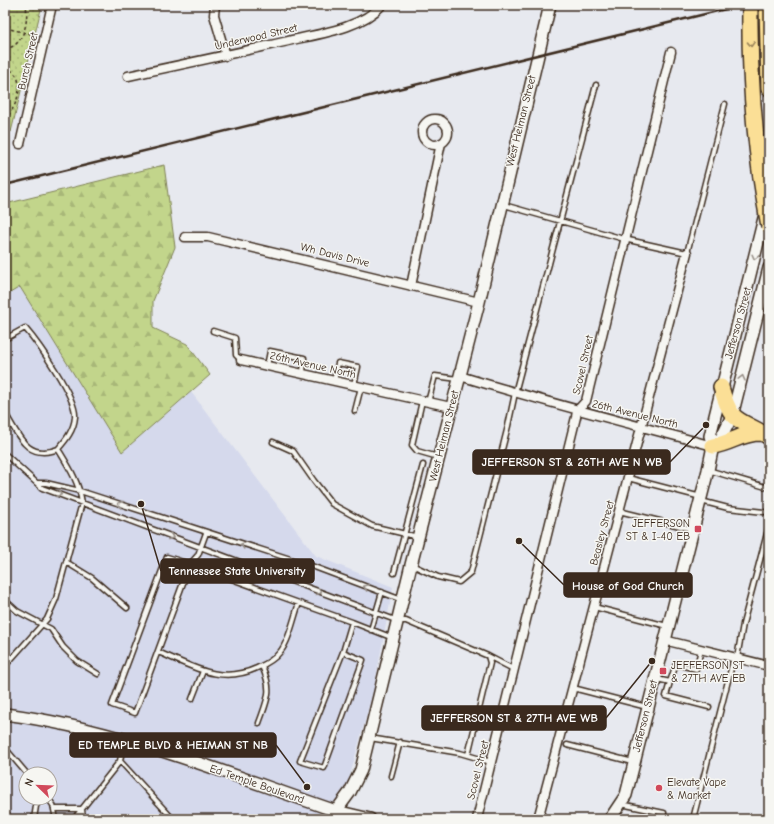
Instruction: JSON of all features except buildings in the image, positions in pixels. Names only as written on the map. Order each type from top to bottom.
[{"type":"highway","points":[[750,5],[754,119],[763,197],[769,226]]},
{"type":"highway","points":[[767,5],[769,88]]},
{"type":"highway","points":[[721,387],[726,406],[732,416],[738,421],[766,435]]},
{"type":"highway","points":[[713,446],[725,444],[740,435],[766,435]]},
{"type":"main road","name":"West Heiman Street","points":[[336,811],[350,792],[361,770],[411,565],[479,302],[537,54],[550,5]]},
{"type":"main road","name":"Jefferson Street","points":[[610,819],[626,795],[708,470],[713,446],[710,436],[721,387],[769,199]]},
{"type":"main road","name":"Jefferson Street","points":[[713,446],[721,438],[732,416],[769,268]]},
{"type":"main road","name":"Ed Temple Boulevard","points":[[5,714],[69,724],[125,739],[336,811],[370,819]]},
{"type":"street","name":"Burch Street","points":[[20,144],[52,5]]},
{"type":"street","points":[[215,5],[214,15],[226,56]]},
{"type":"street","name":"Underwood Street","points":[[128,76],[226,56],[348,26],[374,13],[382,5]]},
{"type":"street","name":"Scovel Street","points":[[477,819],[578,411],[586,401],[624,239],[671,52]]},
{"type":"street","points":[[411,286],[441,143]]},
{"type":"street","name":"Wh Davis Drive","points":[[185,237],[208,237],[479,302]]},
{"type":"street","name":"Beasley Street","points":[[538,819],[687,253]]},
{"type":"street","name":"26th Avenue North","points":[[241,360],[451,407]]},
{"type":"street","name":"26th Avenue North","points":[[459,378],[713,446]]},
{"type":"street","points":[[664,640],[769,666]]},
{"type":"street","points":[[327,819],[336,811]]},
{"type":"lane","points":[[411,565],[438,577],[459,582],[472,572],[515,393],[596,86]]},
{"type":"lane","points":[[501,205],[624,239],[687,253],[725,104]]},
{"type":"lane","points":[[5,339],[24,328],[37,342],[74,404],[75,418],[69,437],[58,449],[47,453],[37,453],[24,443],[5,413]]},
{"type":"lane","points":[[213,331],[235,338],[236,355],[241,360]]},
{"type":"lane","points":[[267,366],[270,351],[304,358],[303,374]]},
{"type":"lane","points":[[334,381],[338,363],[358,367],[358,386],[355,411]]},
{"type":"lane","points":[[439,457],[416,451],[412,445],[425,401],[436,376],[459,378]]},
{"type":"lane","points":[[273,442],[293,451],[332,504],[372,526],[419,537]]},
{"type":"lane","points":[[5,666],[44,624],[56,599],[82,503],[76,478],[58,449]]},
{"type":"lane","points":[[5,454],[42,488],[201,549],[376,613],[398,621],[406,621],[488,656],[514,669]]},
{"type":"lane","points":[[394,573],[423,465]]},
{"type":"lane","points":[[708,470],[769,488]]},
{"type":"lane","points":[[628,478],[728,508],[764,512]]},
{"type":"lane","points":[[37,483],[46,483],[80,491],[206,533],[309,565],[403,600]]},
{"type":"lane","points":[[619,511],[692,529]]},
{"type":"lane","points":[[693,819],[769,526]]},
{"type":"lane","points":[[206,533],[201,549],[190,564],[135,713],[112,705],[167,557],[190,564],[299,603],[393,638]]},
{"type":"lane","points":[[66,562],[92,578],[128,608]]},
{"type":"lane","points":[[371,630],[382,592]]},
{"type":"lane","points":[[5,600],[17,611],[51,629],[63,647],[77,661],[98,674]]},
{"type":"lane","points":[[158,652],[214,675],[238,675],[262,666],[280,652],[299,603]]},
{"type":"lane","points":[[594,607],[668,626]]},
{"type":"lane","points":[[343,652],[363,660],[324,768],[300,761],[343,652],[352,622]]},
{"type":"lane","points":[[702,649],[696,669],[676,664],[666,696],[708,707]]},
{"type":"lane","points":[[468,755],[490,663],[488,656]]},
{"type":"lane","points":[[259,722],[269,691],[268,680],[262,666]]},
{"type":"lane","points":[[192,699],[204,671]]},
{"type":"lane","points":[[655,678],[670,682]]},
{"type":"lane","points":[[572,688],[647,707]]},
{"type":"lane","points":[[369,738],[400,742],[468,755],[491,762]]},
{"type":"lane","points":[[74,819],[120,761],[125,739]]},
{"type":"lane","points":[[391,776],[400,742]]},
{"type":"lane","points":[[567,746],[634,762]]},
{"type":"lane","points":[[5,748],[20,766]]},
{"type":"lane","points":[[5,757],[9,753]]},
{"type":"lane","points":[[120,761],[173,819]]},
{"type":"lane","points":[[620,804],[664,813],[662,819]]},
{"type":"lane","points":[[34,819],[36,806]]},
{"type":"lane","points":[[52,806],[56,819]]},
{"type":"lane","points":[[54,809],[82,809]]},
{"type":"lane","points":[[82,809],[84,819]]},
{"type":"path","points":[[5,50],[16,44],[26,26],[28,14],[26,5]]},
{"type":"path","points":[[5,28],[45,36]]},
{"type":"path","points":[[5,67],[14,73],[18,78],[19,84],[15,104],[11,114],[5,118]]},
{"type":"shaded area","points":[[20,286],[122,452],[191,392],[316,556],[393,587],[374,688],[338,819],[5,819],[5,296]]},
{"type":"green space","points":[[5,5],[42,5],[11,132],[5,131]]},
{"type":"green space","points":[[164,165],[175,247],[153,301],[153,328],[187,344],[210,375],[122,452],[20,287],[5,296],[5,204]]},
{"type":"railway","points":[[5,185],[742,5]]},
{"type":"place","name":"JEFFERSON ST & 26TH AVE N WB","points":[[706,425]]},
{"type":"place","name":"Tennessee State University","points":[[141,504]]},
{"type":"place","name":"JEFFERSON ST & I-40 EB","points":[[698,529]]},
{"type":"place","name":"House of God Church","points":[[519,541]]},
{"type":"place","name":"JEFFERSON ST & 27TH AVE WB","points":[[652,661]]},
{"type":"place","name":"JEFFERSON ST & 27TH AVE EB","points":[[663,671]]},
{"type":"place","name":"ED TEMPLE BLVD & HEIMAN ST NB","points":[[307,787]]},
{"type":"place","name":"Elevate Vape & Market","points":[[659,788]]}]
